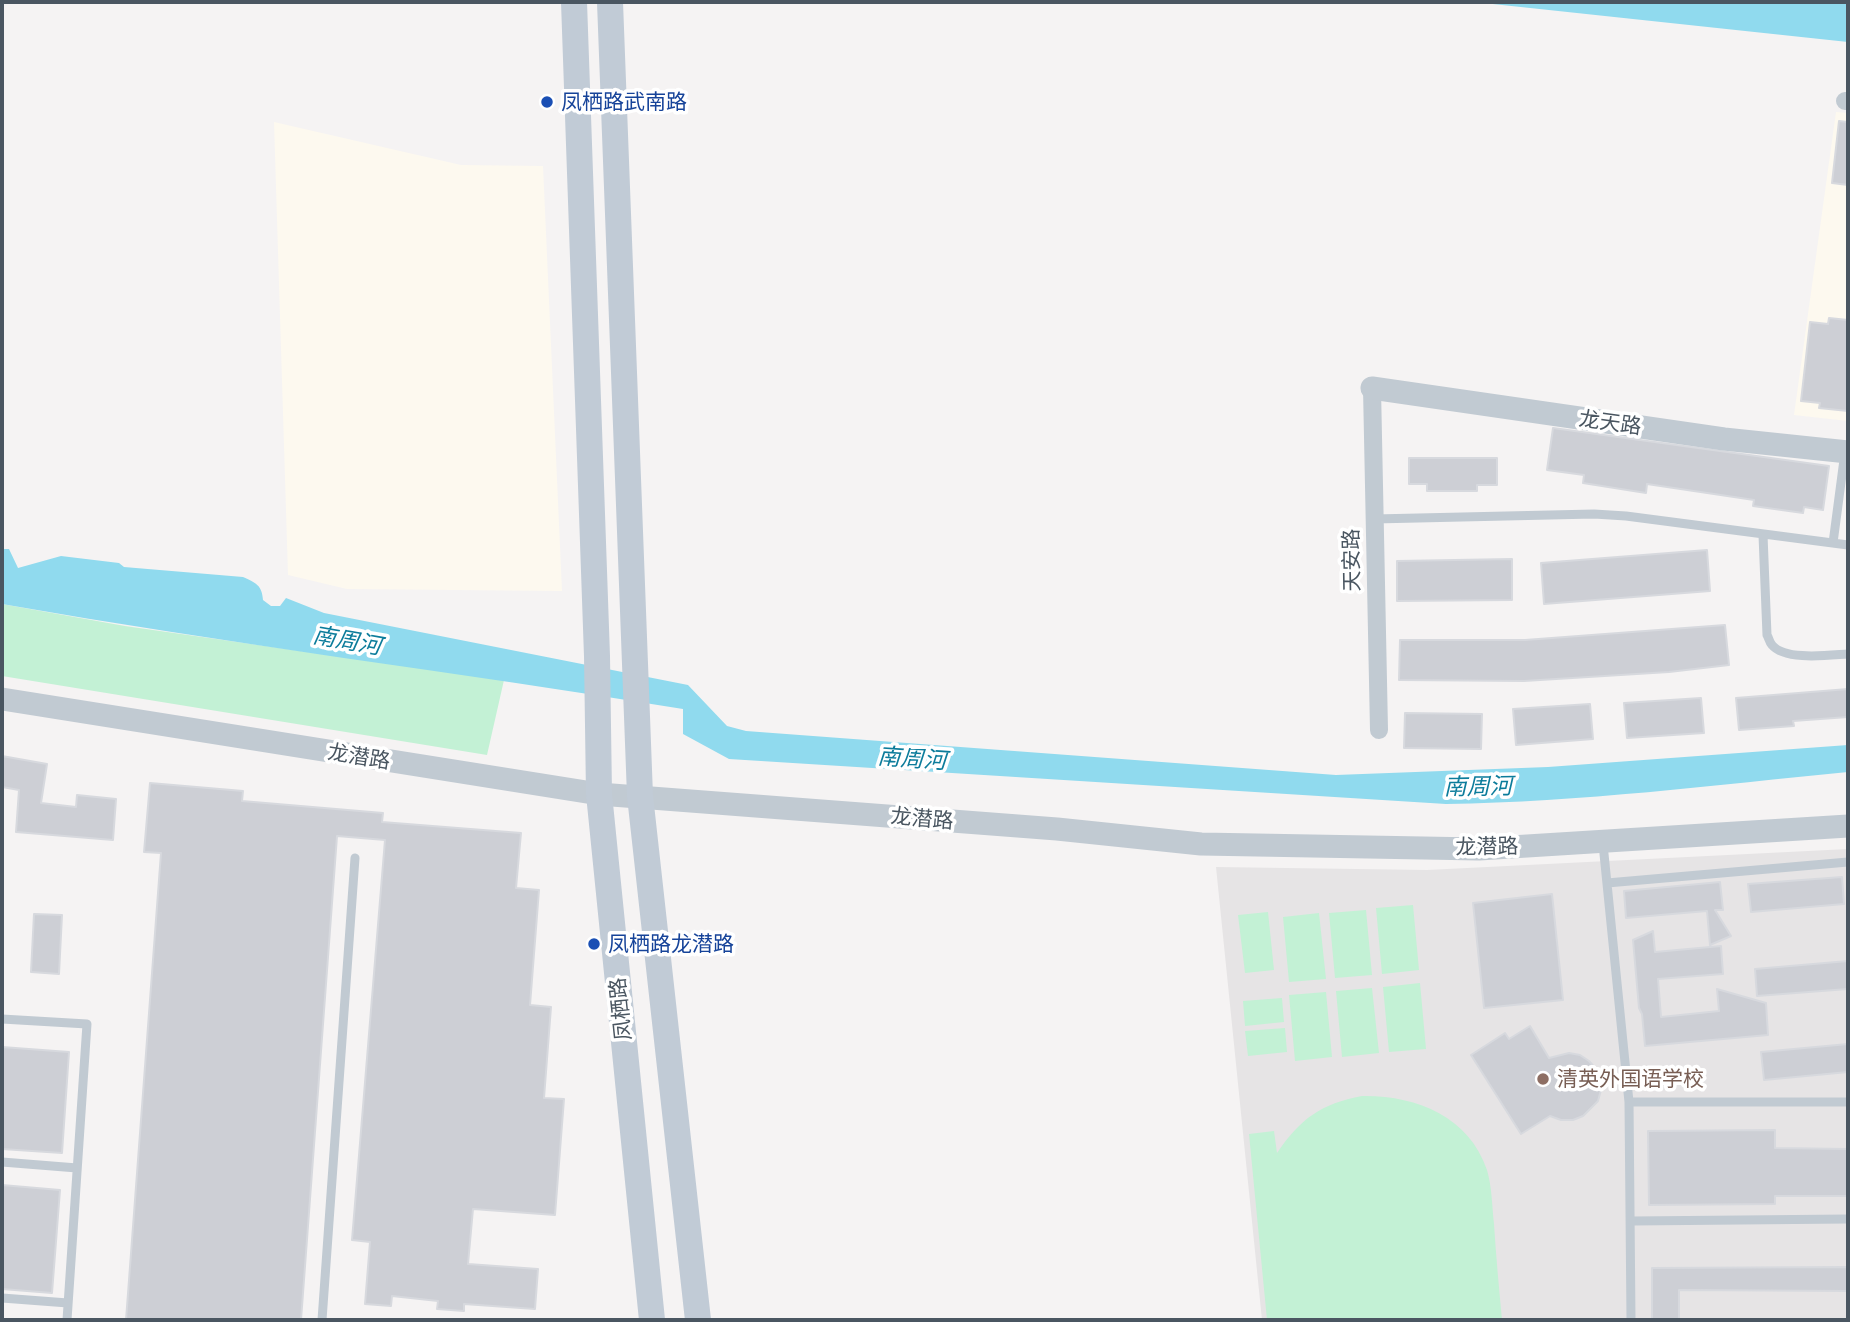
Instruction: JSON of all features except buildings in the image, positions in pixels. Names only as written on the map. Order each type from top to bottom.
[{"type":"main road","name":"凤栖路","points":[[574,2],[597,656],[599,794],[652,1320]]},
{"type":"main road","name":"凤栖路","points":[[611,2],[640,796],[698,1320]]},
{"type":"street","name":"龙天路","points":[[1372,388],[1724,439],[1846,452]]},
{"type":"street","name":"天安路","points":[[1372,388],[1379,730]]},
{"type":"street","name":"龙潜路","points":[[2,699],[599,794],[1057,829],[1201,844],[1479,849],[1848,826]]},
{"type":"lane","points":[[1833,543],[1846,452]]},
{"type":"lane","points":[[1374,519],[1594,514],[1848,545]]},
{"type":"lane","points":[[1763,535],[1767,635],[1772,645],[1782,652],[1801,656],[1848,654]]},
{"type":"lane","points":[[1602,842],[1629,1102],[1631,1320]]},
{"type":"lane","points":[[322,1320],[355,858]]},
{"type":"lane","points":[[1606,883],[1848,862]]},
{"type":"lane","points":[[2,1019],[87,1024],[67,1320]]},
{"type":"lane","points":[[1629,1102],[1848,1102]]},
{"type":"lane","points":[[2,1162],[77,1168]]},
{"type":"lane","points":[[1633,1221],[1848,1219]]},
{"type":"lane","points":[[2,1298],[68,1303]]},
{"type":"shaded area","points":[[1836,112],[1848,113],[1848,421],[1794,415]]},
{"type":"shaded area","points":[[274,122],[461,165],[543,166],[562,591],[347,589],[288,575]]},
{"type":"shaded area","name":"清英外国语学校","points":[[1848,849],[1848,1320],[1262,1320],[1216,867],[1427,870]]},
{"type":"green space","points":[[2,604],[125,626],[504,680],[487,755],[2,676]]},
{"type":"green space","points":[[1413,905],[1419,970],[1382,974],[1376,908]]},
{"type":"green space","points":[[1366,910],[1372,975],[1335,978],[1329,913]]},
{"type":"green space","points":[[1268,912],[1274,970],[1245,973],[1238,915]]},
{"type":"green space","points":[[1319,913],[1326,979],[1289,982],[1283,917]]},
{"type":"green space","points":[[1420,983],[1426,1049],[1389,1052],[1383,987]]},
{"type":"green space","points":[[1372,988],[1379,1053],[1342,1057],[1336,991]]},
{"type":"green space","points":[[1326,992],[1332,1057],[1295,1061],[1289,995]]},
{"type":"green space","points":[[1282,998],[1284,1022],[1245,1026],[1243,1001]]},
{"type":"green space","points":[[1285,1028],[1287,1052],[1248,1056],[1245,1031]]},
{"type":"green space","points":[[1362,1096],[1401,1100],[1438,1112],[1454,1123],[1479,1151],[1491,1190],[1502,1320],[1267,1320],[1249,1134],[1274,1131],[1277,1153],[1295,1130],[1313,1114],[1335,1103]]},
{"type":"water","points":[[1474,2],[1848,2],[1848,42]]},
{"type":"water","name":"南周河","points":[[2,549],[9,549],[18,568],[61,556],[119,563],[124,567],[243,577],[258,585],[263,600],[271,606],[280,606],[286,598],[324,613],[688,685],[727,726],[746,731],[1336,775],[1548,767],[1848,745],[1848,772],[1597,796],[1446,804],[729,759],[683,734],[683,709],[2,604]]},
{"type":"place","name":"凤栖路武南路","points":[[547,102]]},
{"type":"place","name":"凤栖路龙潜路","points":[[594,944]]},
{"type":"place","name":"清英外国语学校","points":[[1543,1079]]}]
